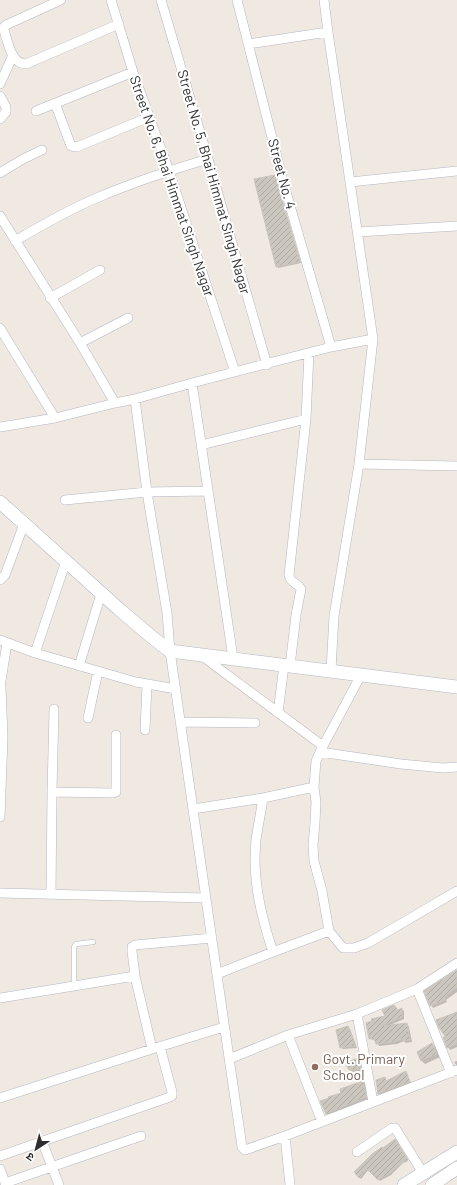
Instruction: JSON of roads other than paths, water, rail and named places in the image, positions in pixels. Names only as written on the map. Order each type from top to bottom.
[{"type":"street","points":[[61,0],[4,27],[13,55],[20,62],[26,64],[119,24]]},
{"type":"street","name":"Street No. 6, Bhai Himmat Singh Nagar","points":[[111,0],[132,72],[169,171],[235,372]]},
{"type":"street","name":"Street No. 5, Bhai Himmat Singh Nagar","points":[[161,0],[267,365]]},
{"type":"street","name":"Street No. 4","points":[[238,0],[284,185],[331,348]]},
{"type":"street","points":[[324,0],[373,339],[359,464],[334,616],[331,670]]},
{"type":"street","points":[[248,44],[328,32]]},
{"type":"street","points":[[0,84],[13,55]]},
{"type":"street","points":[[36,111],[132,72]]},
{"type":"street","points":[[0,96],[6,107],[6,112],[0,119]]},
{"type":"street","points":[[55,103],[71,146],[74,147],[149,117]]},
{"type":"street","points":[[0,173],[23,159],[42,150]]},
{"type":"street","points":[[15,241],[56,217],[92,200],[169,171],[208,159]]},
{"type":"street","points":[[350,182],[457,171]]},
{"type":"street","points":[[0,216],[50,298],[80,343],[115,403]]},
{"type":"street","points":[[358,232],[457,226]]},
{"type":"street","points":[[50,298],[100,270]]},
{"type":"street","points":[[80,343],[128,318]]},
{"type":"street","points":[[0,328],[55,418]]},
{"type":"street","points":[[0,427],[55,418],[135,399],[309,353],[373,339]]},
{"type":"street","points":[[278,713],[301,589],[290,580],[288,575],[306,418],[309,353]]},
{"type":"street","points":[[192,383],[233,658]]},
{"type":"street","points":[[135,399],[147,492],[167,613],[170,650],[180,722],[243,1149],[245,1150],[285,1136],[454,1072],[417,989]]},
{"type":"street","points":[[201,445],[306,418]]},
{"type":"street","points":[[359,464],[457,466]]},
{"type":"street","points":[[65,500],[147,492],[208,491]]},
{"type":"street","points":[[0,502],[102,594],[153,638],[170,650],[457,687]]},
{"type":"street","points":[[0,580],[5,575],[24,524]]},
{"type":"street","points":[[35,653],[66,561]]},
{"type":"street","points":[[79,666],[102,594]]},
{"type":"street","points":[[0,817],[3,737],[0,687],[4,642],[35,653],[147,685],[176,689]]},
{"type":"street","points":[[201,655],[278,713],[322,749],[401,764],[443,768],[457,767]]},
{"type":"street","points":[[88,718],[98,671]]},
{"type":"street","points":[[361,675],[316,761],[314,786],[316,802],[313,845],[314,860],[322,891],[329,931],[343,948],[354,948],[368,943],[457,890]]},
{"type":"street","points":[[145,730],[147,685]]},
{"type":"street","points":[[51,895],[54,709]]},
{"type":"street","points":[[180,722],[255,723]]},
{"type":"street","points":[[52,792],[116,792],[116,735]]},
{"type":"street","points":[[193,809],[264,798],[314,786]]},
{"type":"street","points":[[264,798],[256,840],[255,866],[257,894],[273,952]]},
{"type":"street","points":[[0,893],[206,898]]},
{"type":"street","points":[[217,974],[329,931]]},
{"type":"street","points":[[0,1156],[170,1098],[172,1096],[135,976],[132,947],[212,938]]},
{"type":"street","points":[[229,1059],[288,1035],[357,1014],[417,989],[457,963]]},
{"type":"street","points":[[0,998],[135,976]]},
{"type":"street","points":[[357,1014],[373,1102]]},
{"type":"street","points":[[0,1098],[224,1027]]},
{"type":"street","points":[[288,1035],[322,1122]]},
{"type":"street","points":[[357,1152],[392,1128],[395,1128],[423,1173]]},
{"type":"street","points":[[0,1169],[6,1184],[141,1136]]},
{"type":"street","points":[[285,1136],[290,1185]]},
{"type":"street","points":[[42,1141],[59,1185]]},
{"type":"street","points":[[404,1185],[457,1152]]},
{"type":"street","points":[[432,1185],[457,1168]]},
{"type":"lane","points":[[74,986],[74,947],[76,944],[93,942]]},
{"type":"place","name":"Govt. Primary School","points":[[315,1067]]}]
